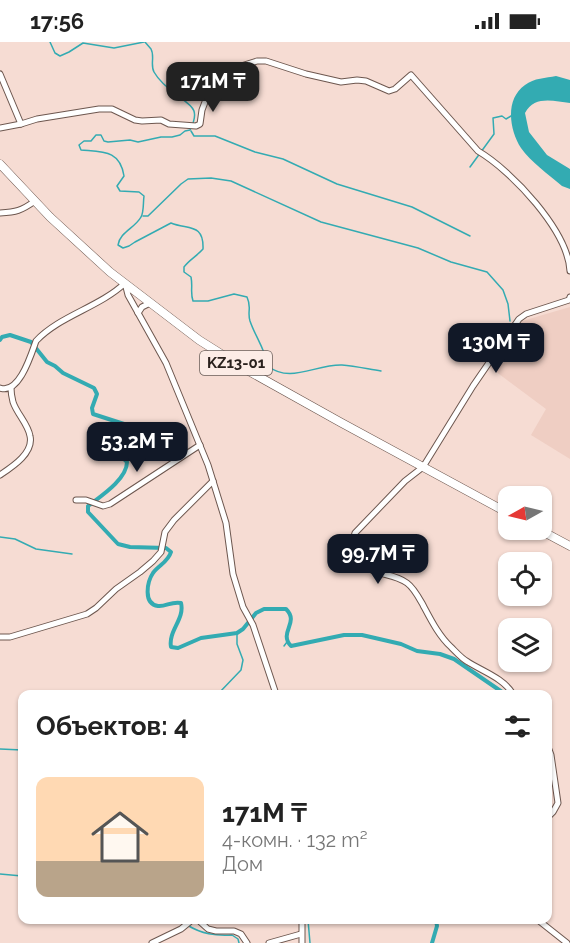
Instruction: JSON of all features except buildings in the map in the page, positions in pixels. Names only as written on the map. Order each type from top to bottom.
[{"type":"highway","name":"KZ13-01","points":[[0,164],[69,236],[199,340],[245,369],[498,508]]},
{"type":"highway","points":[[552,536],[570,546]]},
{"type":"street","points":[[0,128],[37,119],[99,109],[112,109],[135,120],[161,120],[169,124],[196,126],[200,124],[201,110],[205,102],[222,81],[236,68],[257,61],[266,61],[341,82],[366,81],[389,91],[395,89],[411,75],[478,151],[492,159],[525,192],[555,230],[566,250],[570,271]]},
{"type":"street","points":[[0,76],[21,124]]},
{"type":"street","points":[[0,213],[16,212],[35,201]]},
{"type":"street","points":[[125,283],[128,295],[166,363],[200,445],[226,523],[233,574],[243,607],[253,625],[275,690]]},
{"type":"street","points":[[0,388],[4,390],[10,388],[19,380],[36,340],[41,335],[115,293],[125,283]]},
{"type":"street","points":[[510,690],[488,672],[467,662],[449,646],[435,627],[413,588],[405,582],[368,568],[360,561],[352,540],[355,532],[405,480],[423,467],[519,319],[526,314],[568,300],[570,297]]},
{"type":"street","points":[[138,313],[142,307],[150,303]]},
{"type":"street","points":[[0,475],[23,457],[30,442],[30,434],[14,402],[10,388]]},
{"type":"street","points":[[76,500],[86,500],[103,506],[110,504],[200,445]]},
{"type":"street","points":[[0,637],[10,637],[87,614],[96,608],[116,589],[153,561],[161,552],[165,532],[174,520],[213,481]]},
{"type":"street","points":[[552,762],[558,803],[552,813]]},
{"type":"street","points":[[152,943],[187,924]]},
{"type":"street","points":[[202,924],[208,929],[216,931],[234,931],[241,934],[247,943]]},
{"type":"street","points":[[302,924],[302,943]]},
{"type":"street","points":[[543,924],[567,943]]},
{"type":"street","points":[[269,943],[301,934]]},
{"type":"shaded area","points":[[570,307],[570,459],[531,435],[546,409],[491,368],[522,321]]},
{"type":"water","points":[[556,76],[570,80],[570,103],[539,101],[529,107],[525,113],[529,132],[547,155],[570,169],[570,189],[562,186],[540,168],[521,148],[514,132],[511,115],[514,98],[525,85],[532,81]]},
{"type":"waterway","points":[[50,42],[55,53],[60,56],[83,43],[114,48],[144,42]]},
{"type":"waterway","points":[[145,42],[151,49],[153,69],[156,75],[191,106],[195,113],[190,130],[180,135],[138,142],[130,140],[108,142],[104,141],[101,135],[96,135],[91,141],[84,141],[79,145],[81,150],[103,152],[114,157],[119,161],[124,176],[117,186],[120,191],[139,192],[144,196],[141,217],[125,233],[118,245],[123,248],[129,246],[171,223],[194,229],[201,235],[203,249],[184,267],[184,272],[191,277],[193,301],[208,301],[234,294],[247,297],[250,321],[268,366],[285,373],[332,365],[381,371]]},
{"type":"waterway","points":[[470,167],[494,134],[493,118],[502,116],[506,119],[511,116]]},
{"type":"waterway","points":[[191,131],[194,136],[215,136],[255,152],[283,159],[337,184],[412,207],[470,236]]},
{"type":"waterway","points":[[143,216],[148,216],[188,179],[211,178],[231,181],[321,222],[418,248],[451,262],[487,272],[503,290],[510,321]]},
{"type":"waterway","points":[[0,340],[10,335],[31,342],[47,362],[63,373],[94,388],[97,394],[92,408],[93,414],[124,424],[127,428],[127,434],[117,446],[117,452],[127,462],[123,475],[88,506],[88,512],[118,544],[130,547],[166,548],[171,552],[153,573],[148,592],[150,601],[158,606],[181,603],[181,614],[172,636],[171,647],[178,648],[201,638],[237,633],[256,613],[264,609],[286,609],[291,619],[287,632],[291,646],[344,635],[362,635],[454,659],[499,690]]},
{"type":"waterway","points":[[0,537],[15,539],[36,549],[72,554]]},
{"type":"waterway","points":[[222,690],[241,670],[243,660],[237,644],[237,633]]},
{"type":"waterway","points":[[284,646],[287,642]]},
{"type":"waterway","points":[[0,749],[18,750]]},
{"type":"waterway","points":[[0,874],[18,876]]},
{"type":"waterway","points":[[308,924],[310,943]]},
{"type":"waterway","points":[[432,943],[437,924]]},
{"type":"waterway","points":[[187,925],[209,934],[232,935],[238,939],[239,943]]}]
